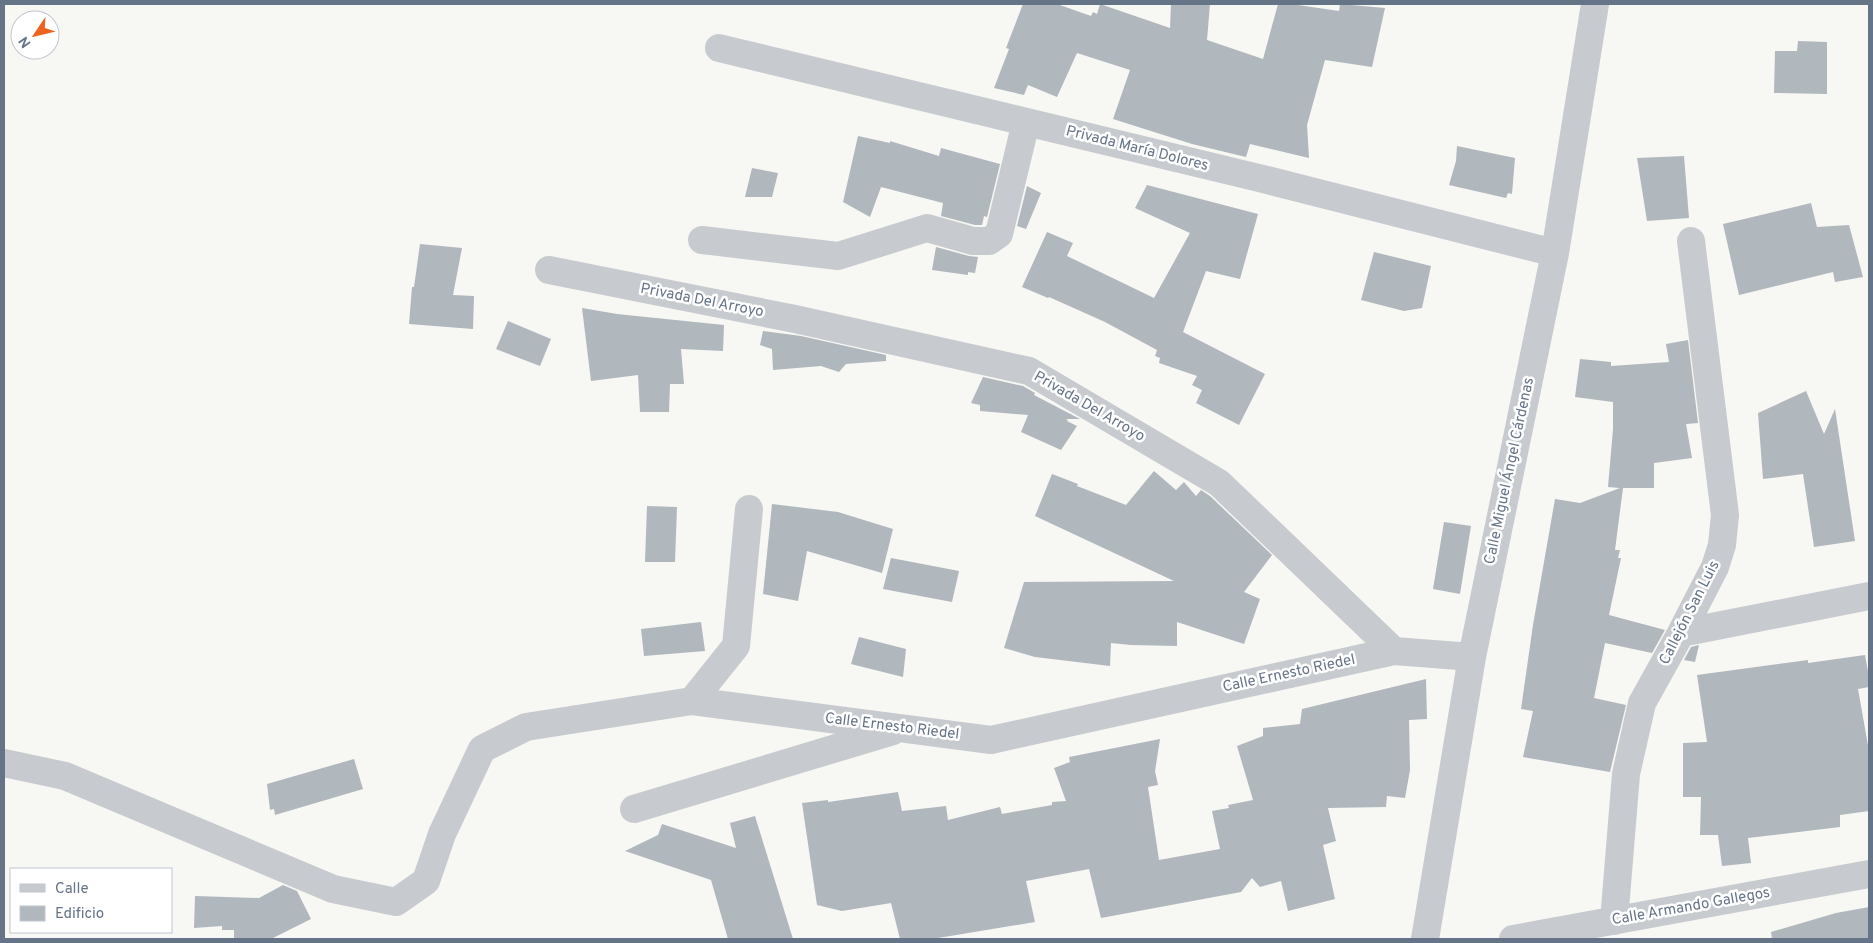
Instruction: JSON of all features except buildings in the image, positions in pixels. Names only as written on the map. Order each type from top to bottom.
[{"type":"street","name":"Calle Miguel Ángel Cárdenas","points":[[1425,939],[1472,658],[1555,253],[1595,4]]},
{"type":"street","name":"Privada María Dolores","points":[[719,48],[1268,180],[1555,253]]},
{"type":"street","points":[[702,240],[838,256],[927,228],[973,241],[989,241],[999,234],[1026,122]]},
{"type":"street","name":"Callejón San Luis","points":[[1614,921],[1626,774],[1642,703],[1715,567],[1722,545],[1725,515],[1691,241]]},
{"type":"street","name":"Privada Del Arroyo","points":[[549,270],[795,319],[1029,371],[1219,483],[1394,651]]},
{"type":"street","points":[[692,701],[736,646],[750,509]]},
{"type":"street","points":[[1681,633],[1869,596]]},
{"type":"street","points":[[1394,651],[1472,658]]},
{"type":"street","name":"Calle Ernesto Riedel","points":[[4,763],[65,776],[333,889],[396,902],[426,881],[442,834],[482,749],[526,727],[692,701],[990,740],[1394,651]]},
{"type":"street","points":[[634,809],[902,728]]},
{"type":"street","name":"Calle Armando Gallegos","points":[[1513,939],[1869,874]]}]
